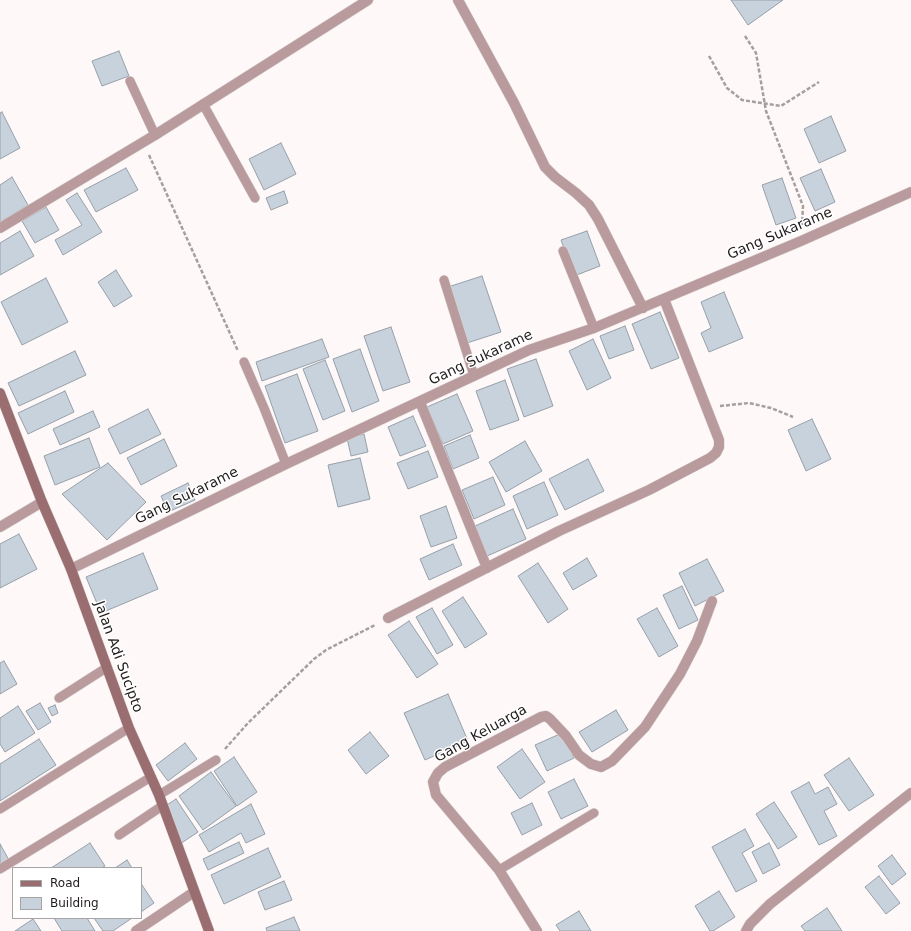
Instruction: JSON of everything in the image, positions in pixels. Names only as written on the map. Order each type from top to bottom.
[{"type":"street","points":[[0,228],[155,135],[368,0]]},
{"type":"street","points":[[458,0],[514,103],[545,167],[555,178],[576,193],[589,206],[598,219],[643,308]]},
{"type":"street","name":"Gang Sukarame","points":[[71,569],[286,464],[529,350],[594,328],[643,308],[801,241],[911,192]]},
{"type":"street","points":[[388,618],[560,531],[649,490],[710,458],[716,453],[719,447],[719,440],[664,299]]},
{"type":"street","name":"Jalan Adi Sucipto","points":[[0,393],[42,502],[71,569],[129,728],[159,795],[209,931]]},
{"type":"street","points":[[420,402],[487,568]]},
{"type":"street","points":[[0,527],[42,502]]},
{"type":"street","name":"Gang Keluarga","points":[[537,931],[498,870],[436,795],[433,782],[445,767],[540,717],[546,716],[550,718],[566,736],[580,756],[591,764],[601,767],[612,761],[645,727],[680,674],[697,641],[712,601]]},
{"type":"street","points":[[746,931],[750,924],[770,904],[911,793]]},
{"type":"street","points":[[136,931],[194,892]]},
{"type":"lane","points":[[130,81],[155,135]]},
{"type":"lane","points":[[203,104],[254,198]]},
{"type":"lane","points":[[563,252],[594,328]]},
{"type":"lane","points":[[444,280],[474,376]]},
{"type":"lane","points":[[244,362],[286,464]]},
{"type":"lane","points":[[59,698],[106,668]]},
{"type":"lane","points":[[0,809],[129,728]]},
{"type":"lane","points":[[159,795],[216,760]]},
{"type":"lane","points":[[0,868],[151,777]]},
{"type":"lane","points":[[119,835],[162,806]]},
{"type":"lane","points":[[498,870],[594,813]]},
{"type":"path","points":[[746,36],[756,53],[766,111],[803,206],[801,241]]},
{"type":"path","points":[[709,56],[727,88],[742,100],[781,106],[819,82]]},
{"type":"path","points":[[143,142],[244,362]]},
{"type":"path","points":[[707,409],[734,404],[750,403],[771,408],[793,417]]},
{"type":"path","points":[[216,760],[248,723],[314,659],[326,650],[388,618]]},
{"type":"building","points":[[731,0],[783,0],[748,25]]},
{"type":"building","points":[[119,51],[129,76],[102,86],[92,61]]},
{"type":"building","points":[[2,112],[20,148],[0,159],[0,113]]},
{"type":"building","points":[[831,116],[846,151],[819,163],[804,129]]},
{"type":"building","points":[[281,143],[296,174],[264,190],[249,159]]},
{"type":"building","points":[[126,168],[138,190],[96,212],[84,190]]},
{"type":"building","points":[[821,169],[835,202],[815,211],[800,178]]},
{"type":"building","points":[[12,177],[28,205],[0,222],[0,185]]},
{"type":"building","points":[[782,178],[796,218],[776,225],[762,185]]},
{"type":"building","points":[[284,191],[288,203],[271,210],[266,198]]},
{"type":"building","points":[[77,193],[102,232],[63,255],[55,240],[82,225],[66,200]]},
{"type":"building","points":[[46,207],[59,230],[35,243],[22,221]]},
{"type":"building","points":[[20,231],[34,256],[0,275],[0,243]]},
{"type":"building","points":[[587,231],[600,266],[574,276],[561,240]]},
{"type":"building","points":[[116,270],[132,296],[114,307],[98,282]]},
{"type":"building","points":[[482,276],[501,332],[467,343],[448,287]]},
{"type":"building","points":[[46,278],[68,322],[22,345],[1,302]]},
{"type":"building","points":[[724,292],[743,338],[709,352],[701,333],[711,328],[701,302]]},
{"type":"building","points":[[660,312],[679,358],[651,369],[632,324]]},
{"type":"building","points":[[625,326],[634,350],[609,359],[600,336]]},
{"type":"building","points":[[391,327],[410,382],[383,391],[364,336]]},
{"type":"building","points":[[322,339],[329,357],[262,381],[256,362]]},
{"type":"building","points":[[593,339],[611,378],[587,390],[569,351]]},
{"type":"building","points":[[360,349],[379,401],[352,412],[333,359]]},
{"type":"building","points":[[75,351],[86,375],[19,406],[8,383]]},
{"type":"building","points":[[536,359],[553,406],[524,417],[507,369]]},
{"type":"building","points":[[325,360],[345,411],[323,420],[303,369]]},
{"type":"building","points":[[297,374],[318,431],[285,443],[265,386]]},
{"type":"building","points":[[505,380],[519,420],[490,430],[476,391]]},
{"type":"building","points":[[65,391],[74,412],[28,434],[18,413]]},
{"type":"building","points":[[457,394],[473,431],[443,444],[427,407]]},
{"type":"building","points":[[148,409],[161,434],[120,454],[108,429]]},
{"type":"building","points":[[93,411],[100,427],[60,445],[53,429]]},
{"type":"building","points":[[413,416],[426,446],[400,456],[388,427]]},
{"type":"building","points":[[812,419],[831,459],[806,471],[788,430]]},
{"type":"building","points":[[364,434],[368,452],[351,456],[347,438]]},
{"type":"building","points":[[470,435],[479,458],[453,469],[444,446]]},
{"type":"building","points":[[89,438],[100,467],[55,485],[44,456]]},
{"type":"building","points":[[164,439],[177,466],[141,485],[127,458]]},
{"type":"building","points":[[525,441],[542,471],[506,492],[489,462]]},
{"type":"building","points":[[428,451],[438,477],[408,489],[397,463]]},
{"type":"building","points":[[360,458],[370,499],[338,507],[328,465]]},
{"type":"building","points":[[588,459],[604,491],[565,510],[549,479]]},
{"type":"building","points":[[108,463],[146,502],[107,540],[62,494]]},
{"type":"building","points":[[493,477],[505,505],[474,519],[462,490]]},
{"type":"building","points":[[544,482],[558,515],[527,529],[513,496]]},
{"type":"building","points":[[188,483],[195,500],[168,512],[161,496]]},
{"type":"building","points":[[446,506],[457,538],[431,547],[420,516]]},
{"type":"building","points":[[513,509],[526,539],[487,556],[475,526]]},
{"type":"building","points":[[19,534],[37,569],[0,588],[0,544]]},
{"type":"building","points":[[453,544],[462,565],[429,580],[420,559]]},
{"type":"building","points":[[143,553],[158,589],[101,613],[86,577]]},
{"type":"building","points":[[587,558],[597,576],[573,590],[563,573]]},
{"type":"building","points":[[707,559],[724,591],[695,606],[679,573]]},
{"type":"building","points":[[538,563],[568,609],[548,623],[518,576]]},
{"type":"building","points":[[682,586],[698,620],[679,629],[663,595]]},
{"type":"building","points":[[463,597],[487,634],[465,648],[442,611]]},
{"type":"building","points":[[432,608],[453,645],[437,654],[416,617]]},
{"type":"building","points":[[657,608],[678,646],[659,657],[637,619]]},
{"type":"building","points":[[409,621],[438,664],[417,678],[388,635]]},
{"type":"building","points":[[4,661],[17,684],[0,694],[0,663]]},
{"type":"building","points":[[448,694],[468,741],[425,760],[404,713]]},
{"type":"building","points":[[40,703],[51,722],[38,730],[26,711]]},
{"type":"building","points":[[55,705],[58,713],[52,716],[48,708]]},
{"type":"building","points":[[18,706],[35,733],[5,752],[0,744],[0,718]]},
{"type":"building","points":[[616,710],[628,730],[592,752],[579,732]]},
{"type":"building","points":[[370,732],[389,756],[366,774],[348,750]]},
{"type":"building","points":[[562,733],[574,758],[547,771],[535,745]]},
{"type":"building","points":[[39,739],[56,765],[0,801],[0,764]]},
{"type":"building","points":[[185,743],[197,759],[168,781],[156,765]]},
{"type":"building","points":[[522,749],[545,782],[520,799],[497,767]]},
{"type":"building","points":[[234,757],[257,792],[237,806],[214,771]]},
{"type":"building","points":[[849,758],[874,795],[849,811],[824,775]]},
{"type":"building","points":[[211,772],[236,806],[203,830],[179,796]]},
{"type":"building","points":[[574,779],[588,806],[561,819],[548,792]]},
{"type":"building","points":[[809,782],[815,794],[828,787],[837,804],[824,811],[837,836],[819,845],[791,792]]},
{"type":"building","points":[[176,799],[198,832],[180,844],[167,805]]},
{"type":"building","points":[[774,802],[797,837],[778,849],[756,814]]},
{"type":"building","points":[[532,803],[542,825],[522,835],[511,813]]},
{"type":"building","points":[[251,804],[265,834],[246,843],[241,833],[209,852],[199,835]]},
{"type":"building","points":[[745,829],[754,846],[742,853],[757,881],[736,892],[712,847]]},
{"type":"building","points":[[239,842],[244,853],[208,870],[203,859]]},
{"type":"building","points":[[90,843],[105,866],[103,867],[53,867]]},
{"type":"building","points":[[769,843],[780,865],[763,874],[752,852]]},
{"type":"building","points":[[0,844],[9,860],[0,865]]},
{"type":"building","points":[[268,848],[281,877],[224,904],[211,875]]},
{"type":"building","points":[[892,855],[906,874],[892,885],[878,866]]},
{"type":"building","points":[[127,860],[131,867],[116,867]]},
{"type":"building","points":[[879,876],[900,903],[886,914],[865,887]]},
{"type":"building","points":[[284,881],[292,900],[265,910],[258,892]]},
{"type":"building","points":[[142,885],[154,903],[142,911]]},
{"type":"building","points":[[719,891],[735,917],[713,931],[710,931],[695,906]]},
{"type":"building","points":[[827,908],[842,931],[805,931],[801,926]]},
{"type":"building","points":[[579,911],[591,931],[560,931],[556,925]]},
{"type":"building","points":[[294,917],[300,931],[267,931],[266,928]]},
{"type":"building","points":[[33,919],[41,931],[15,931]]},
{"type":"building","points":[[55,919],[88,919],[95,931],[62,931]]},
{"type":"building","points":[[95,919],[131,919],[113,931],[103,931]]}]
